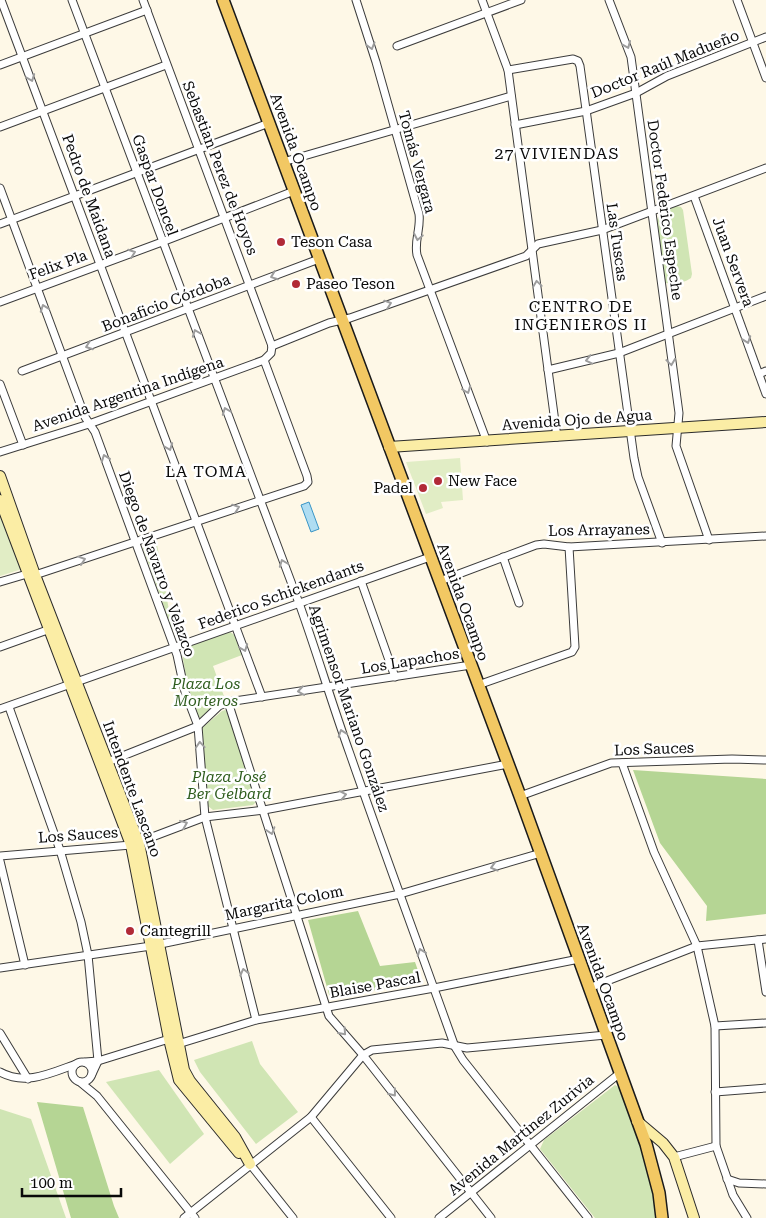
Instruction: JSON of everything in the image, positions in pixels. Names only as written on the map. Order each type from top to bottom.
[{"type":"main road","name":"Avenida Ocampo","points":[[223,0],[541,853],[648,1150],[660,1193],[662,1218]]},
{"type":"main road","name":"Avenida Ojo de Agua","points":[[389,447],[766,422]]},
{"type":"main road","name":"Intendente Lascano","points":[[0,476],[31,574]]},
{"type":"main road","name":"Intendente Lascano","points":[[0,500],[31,574],[135,844],[174,1042],[186,1076],[235,1136],[250,1164]]},
{"type":"main road","points":[[637,1121],[663,1143],[674,1156],[694,1218]]},
{"type":"main road","points":[[648,1150],[651,1145],[658,1142],[663,1143]]},
{"type":"street","name":"Gaspar Doncel","points":[[72,0],[213,378]]},
{"type":"street","name":"Sebastian Perez de Hoyos","points":[[143,0],[272,346]]},
{"type":"street","name":"Tomás Vergara","points":[[356,0],[376,62],[419,214],[420,226],[416,249],[429,290],[487,442]]},
{"type":"street","points":[[482,0],[508,70],[557,437]]},
{"type":"street","points":[[397,46],[521,0]]},
{"type":"street","name":"Doctor Federico Espeche","points":[[609,0],[631,57],[679,413],[676,446],[709,540]]},
{"type":"street","points":[[737,0],[766,78]]},
{"type":"street","name":"Pedro de Maidana","points":[[2,1],[262,696]]},
{"type":"street","points":[[0,65],[146,10]]},
{"type":"street","name":"Doctor Raúl Madueño","points":[[515,126],[586,111],[636,93],[667,76],[766,37]]},
{"type":"street","name":"Las Tuscas","points":[[508,70],[573,60],[578,61],[629,432],[638,476],[662,543]]},
{"type":"street","points":[[0,127],[166,65]]},
{"type":"street","points":[[283,162],[511,96]]},
{"type":"street","points":[[0,224],[268,123]]},
{"type":"street","points":[[0,582],[136,542],[304,486],[308,482],[307,476],[264,360],[271,353],[272,346],[329,323],[526,256],[538,244],[602,230],[766,168]]},
{"type":"street","name":"Diego de Navarro y Velazco","points":[[0,188],[85,417],[95,432],[175,648],[185,692],[198,726],[205,817],[256,1020]]},
{"type":"street","name":"Felix Pla","points":[[0,302],[294,191]]},
{"type":"street","name":"Juan Servera","points":[[694,196],[735,308],[762,373],[766,394]]},
{"type":"street","name":"Bonaficio Córdoba","points":[[22,371],[319,259]]},
{"type":"street","points":[[548,370],[619,353],[766,296]]},
{"type":"street","name":"Avenida Argentina Indígena","points":[[0,452],[89,424],[264,360]]},
{"type":"street","name":"Agrimensor Mariano González","points":[[213,378],[298,603],[455,1047],[463,1060],[588,1218]]},
{"type":"street","points":[[0,384],[23,445]]},
{"type":"street","name":"Los Arrayanes","points":[[440,581],[536,545],[569,547],[766,536]]},
{"type":"street","points":[[478,685],[572,652],[575,647],[569,547]]},
{"type":"street","name":"Federico Schickendants","points":[[0,709],[430,556]]},
{"type":"street","points":[[503,557],[519,603]]},
{"type":"street","points":[[361,581],[395,677]]},
{"type":"street","points":[[0,647],[52,628]]},
{"type":"street","name":"Los Lapachos","points":[[104,764],[198,726],[219,706],[228,702],[471,665]]},
{"type":"street","points":[[228,702],[326,1008],[336,1024],[363,1055],[491,1218]]},
{"type":"street","points":[[9,707],[60,850],[82,922],[88,955],[98,1060],[91,1076],[85,1082],[77,1080],[72,1071],[76,1064]]},
{"type":"street","name":"Los Sauces","points":[[520,796],[602,766],[622,763],[732,759],[766,760]]},
{"type":"street","points":[[622,763],[654,852],[697,946],[715,1026],[716,1146],[733,1195],[747,1218]]},
{"type":"street","name":"Los Sauces","points":[[0,856],[135,844],[205,817],[264,810],[508,764]]},
{"type":"street","name":"Margarita Colom","points":[[0,968],[155,945],[400,894],[541,853]]},
{"type":"street","points":[[0,861],[25,965]]},
{"type":"street","points":[[589,988],[697,946],[766,939]]},
{"type":"street","points":[[758,940],[766,992]]},
{"type":"street","name":"Blaise Pascal","points":[[98,1060],[256,1020],[434,988],[579,959]]},
{"type":"street","points":[[715,1026],[766,1023]]},
{"type":"street","points":[[0,1034],[28,1079]]},
{"type":"street","points":[[184,1218],[193,1216],[250,1164],[311,1117],[363,1055],[372,1050],[442,1044],[467,1048],[606,1035]]},
{"type":"street","points":[[0,1072],[14,1078],[28,1079],[76,1064],[98,1060]]},
{"type":"street","points":[[84,1062],[90,1067],[90,1083],[97,1096],[193,1216]]},
{"type":"street","points":[[54,1072],[63,1072],[77,1080],[97,1096]]},
{"type":"street","name":"Avenida Martinez Zurivia","points":[[438,1218],[620,1074]]},
{"type":"street","points":[[715,1092],[766,1088]]},
{"type":"street","points":[[311,1117],[391,1218]]},
{"type":"street","points":[[674,1156],[716,1146]]},
{"type":"street","points":[[250,1164],[293,1218]]},
{"type":"street","points":[[727,1179],[739,1183],[766,1184]]},
{"type":"green space","points":[[676,206],[681,207],[683,210],[692,274],[691,278],[685,281],[669,284],[664,279],[656,222],[661,213]]},
{"type":"green space","name":"New Face","points":[[460,458],[463,500],[441,502],[443,508],[426,514],[406,462]]},
{"type":"green space","points":[[0,512],[22,569],[0,576]]},
{"type":"green space","points":[[156,539],[173,632],[143,548],[143,545]]},
{"type":"green space","name":"Plaza Los Morteros","points":[[230,632],[236,636],[242,655],[213,666],[225,699],[201,718],[198,717],[188,689],[182,653],[186,647]]},
{"type":"green space","name":"Plaza José Ber Gelbard","points":[[225,710],[228,712],[257,801],[253,805],[213,810],[208,806],[202,728]]},
{"type":"green space","points":[[633,770],[766,779],[766,914],[706,921],[707,906],[660,843]]},
{"type":"green space","points":[[358,911],[380,966],[415,962],[422,982],[330,998],[308,920]]},
{"type":"green space","points":[[252,1041],[260,1064],[298,1112],[256,1144],[200,1072],[194,1060]]},
{"type":"green space","points":[[159,1070],[204,1134],[170,1164],[106,1082]]},
{"type":"green space","points":[[615,1085],[621,1089],[643,1152],[652,1185],[657,1218],[595,1218],[540,1149],[544,1140]]},
{"type":"green space","points":[[37,1102],[83,1107],[119,1218],[71,1218]]},
{"type":"green space","points":[[0,1109],[31,1119],[66,1218],[0,1218]]},
{"type":"water","points":[[309,502],[319,529],[311,532],[301,505]]},
{"type":"place","name":"Teson Casa","points":[[281,242]]},
{"type":"place","name":"Paseo Teson","points":[[296,284]]},
{"type":"place","name":"New Face","points":[[438,481]]},
{"type":"place","name":"Padel","points":[[423,488]]},
{"type":"place","name":"Cantegrill","points":[[130,931]]},
{"type":"district","name":"27 VIVIENDAS","points":[[557,153]]},
{"type":"district","name":"CENTRO DE INGENIEROS II","points":[[581,315]]},
{"type":"district","name":"LA TOMA","points":[[206,471]]}]
